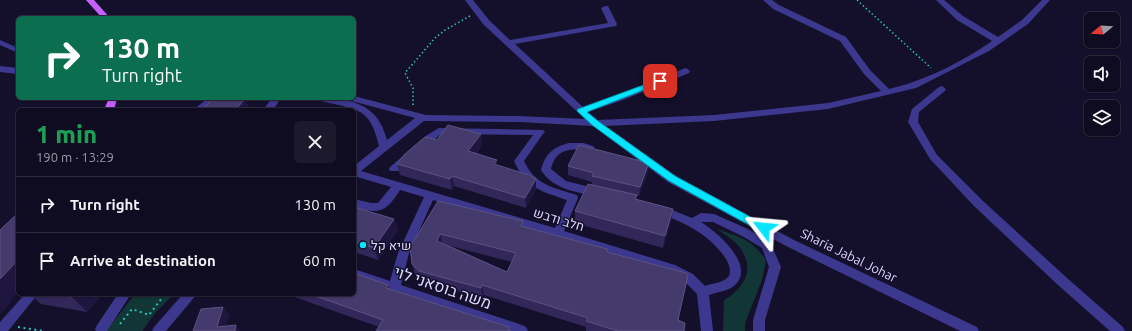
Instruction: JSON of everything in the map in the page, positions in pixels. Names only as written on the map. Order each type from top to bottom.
[{"type":"main road","points":[[90,0],[104,16]]},
{"type":"street","name":"Sharia Jabal Johar","points":[[469,0],[486,22],[581,111],[595,123],[679,182],[790,243],[973,331]]},
{"type":"street","points":[[767,0],[776,7],[843,39],[867,72],[888,92]]},
{"type":"street","points":[[940,0],[960,18],[998,41]]},
{"type":"street","points":[[356,99],[423,117],[519,119],[595,123],[714,118],[828,106],[914,86],[937,75],[998,41],[1025,22],[1046,0]]},
{"type":"street","points":[[508,43],[613,24],[605,8]]},
{"type":"street","points":[[0,42],[16,50]]},
{"type":"street","points":[[0,69],[16,71]]},
{"type":"street","points":[[581,111],[620,98],[686,71]]},
{"type":"street","points":[[942,89],[915,111],[913,122],[933,157],[989,213],[1063,282],[1119,331]]},
{"type":"street","points":[[201,108],[211,100]]},
{"type":"street","points":[[331,100],[347,103],[364,110],[374,119],[378,125],[384,148]]},
{"type":"street","points":[[356,170],[423,117]]},
{"type":"street","points":[[394,168],[439,131],[540,132],[519,161],[521,169],[533,184],[573,198],[558,233]]},
{"type":"street","points":[[599,151],[578,145],[557,150],[550,156],[547,162],[546,170],[550,177],[560,183],[611,196]]},
{"type":"street","name":"חלב ודבש","points":[[356,173],[671,268],[688,276],[703,292]]},
{"type":"street","points":[[356,204],[372,209],[378,209],[384,205],[398,185]]},
{"type":"street","points":[[395,288],[396,276],[400,263],[430,195]]},
{"type":"street","points":[[648,205],[694,222],[723,245],[736,268],[735,275],[731,281],[703,292],[707,331]]},
{"type":"street","points":[[694,222],[701,217],[714,218],[746,233],[766,245],[776,267],[759,320],[759,331]]},
{"type":"street","name":"משה בוסאני לוי","points":[[356,275],[522,331]]},
{"type":"street","points":[[3,328],[30,296]]},
{"type":"street","points":[[101,329],[124,296]]},
{"type":"street","points":[[158,331],[189,296]]},
{"type":"path","points":[[858,0],[937,75]]},
{"type":"path","points":[[413,115],[413,88],[405,73],[435,38],[445,30],[478,11]]},
{"type":"path","points":[[118,326],[132,310],[150,315],[164,296]]},
{"type":"path","points":[[3,328],[42,331]]},
{"type":"green space","points":[[717,229],[750,243],[756,247],[766,260],[762,280],[745,323],[745,331],[723,331],[724,300],[742,284],[747,271],[747,264],[739,246]]},
{"type":"green space","points":[[133,296],[172,296],[156,312],[142,331],[106,331]]},
{"type":"building","points":[[212,100],[244,100],[237,108],[204,108]]},
{"type":"building","points":[[448,125],[481,134],[468,151],[497,160],[494,164],[529,175],[536,179],[525,198],[452,176],[450,179],[397,164],[405,154],[425,137],[437,140]]},
{"type":"building","points":[[579,145],[649,163],[640,187],[592,176],[594,173],[568,166]]},
{"type":"building","points":[[588,184],[637,195],[635,199],[673,209],[665,236],[575,211]]},
{"type":"building","points":[[438,201],[523,221],[521,226],[607,249],[607,252],[686,273],[688,275],[678,320],[685,323],[684,331],[618,331],[586,321],[588,318],[482,285],[481,288],[419,271],[412,264],[410,247]],"holes":[[[440,234],[516,253],[507,272],[437,241]]]},
{"type":"building","points":[[356,208],[394,219],[374,248],[356,243]]},
{"type":"building","points":[[16,215],[16,262],[0,279],[0,230]]},
{"type":"building","points":[[356,274],[388,285],[386,288],[509,327],[508,330],[511,331],[376,331],[383,320],[316,296],[356,296]]},
{"type":"building","points":[[223,307],[217,327],[236,325],[235,331],[193,331],[201,309]]},
{"type":"place","name":"שיא קל","points":[[363,245]]},
{"type":"route","points":[[660,81],[620,98],[581,111],[631,150],[672,179],[764,228]]}]
